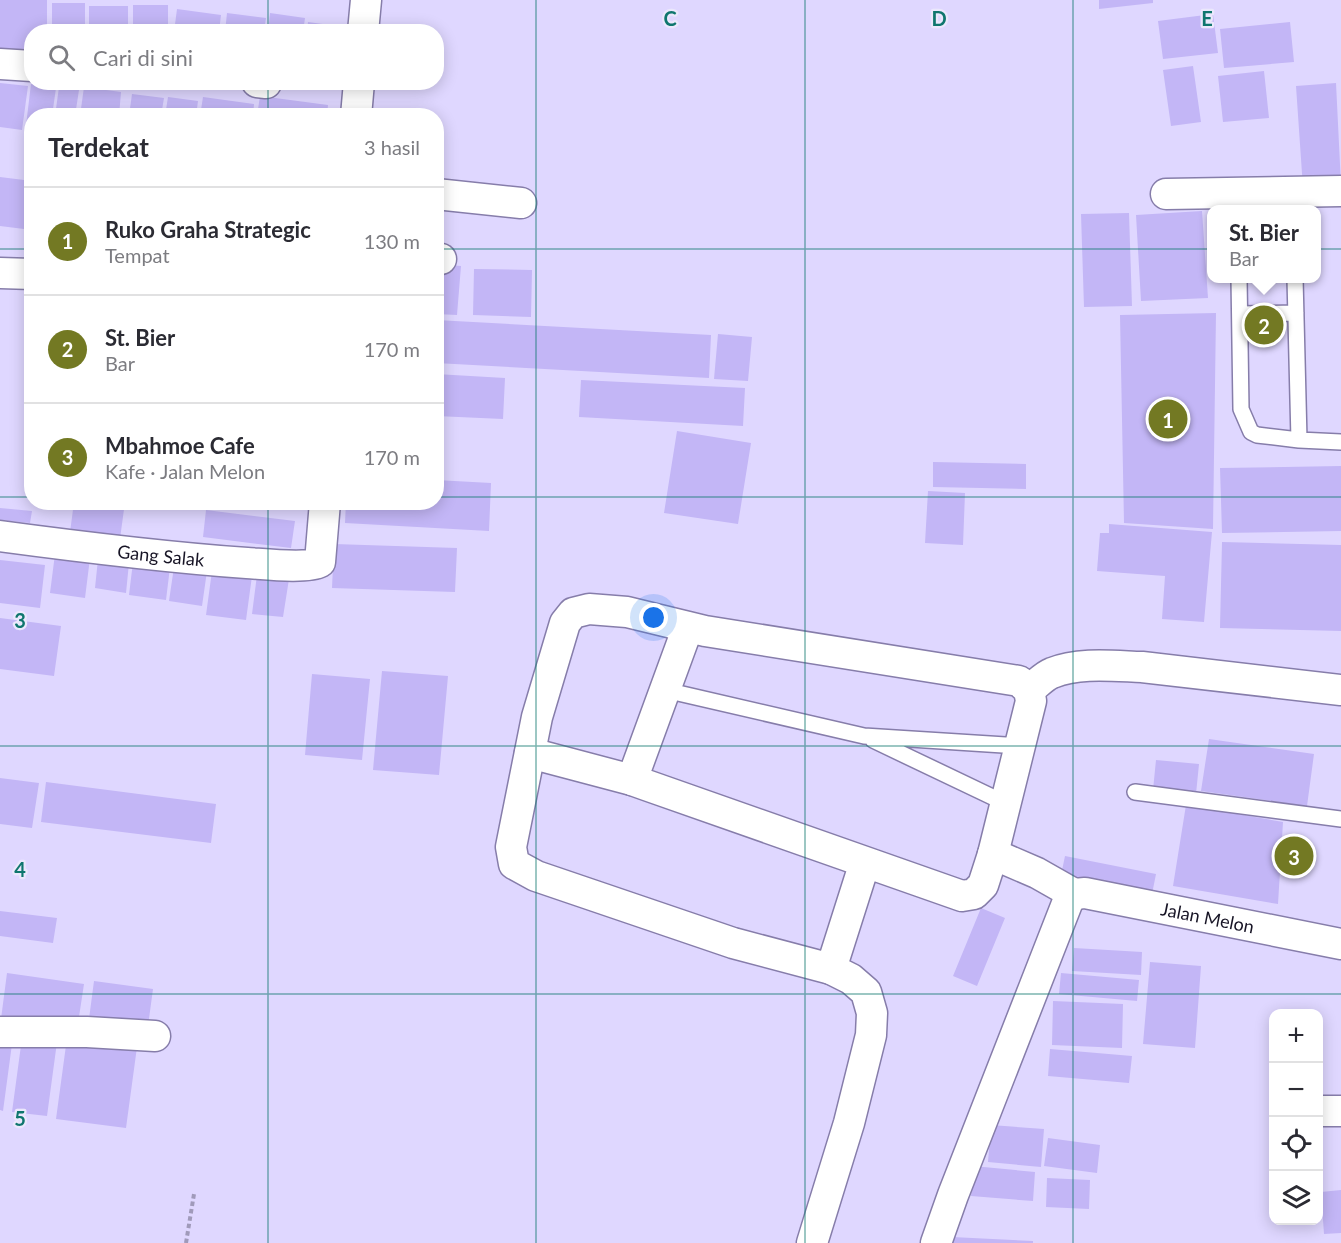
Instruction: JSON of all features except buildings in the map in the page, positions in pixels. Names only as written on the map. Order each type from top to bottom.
[{"type":"street","points":[[364,24],[366,0]]},
{"type":"street","points":[[0,64],[24,66]]},
{"type":"street","points":[[357,108],[358,90]]},
{"type":"street","points":[[1166,194],[1236,201],[1293,201],[1341,191]]},
{"type":"street","points":[[444,195],[521,203]]},
{"type":"street","points":[[0,273],[24,274]]},
{"type":"street","name":"Gang Salak","points":[[0,536],[174,558],[312,565],[320,562],[324,510]]},
{"type":"street","points":[[530,753],[632,780],[962,896],[974,894],[983,885],[993,855],[1031,701],[1029,690],[1019,681],[688,627],[627,612],[589,609],[570,616],[565,623],[537,717],[511,847],[514,864],[536,876],[733,943],[831,969],[850,979],[866,993],[872,1013],[871,1035],[849,1123],[812,1243]]},
{"type":"street","points":[[632,780],[688,627]]},
{"type":"street","points":[[1029,690],[1050,673],[1074,667],[1110,666],[1142,667],[1341,690]]},
{"type":"street","points":[[936,1243],[1068,901],[1074,894],[1037,873],[993,855]]},
{"type":"street","points":[[831,969],[865,862]]},
{"type":"street","name":"Jalan Melon","points":[[1074,894],[1085,893],[1341,944]]},
{"type":"street","points":[[0,1032],[87,1032],[155,1036]]},
{"type":"street","points":[[1323,1111],[1341,1111]]},
{"type":"lane","points":[[1239,283],[1241,409],[1251,432],[1257,435],[1299,440],[1341,442]]},
{"type":"lane","points":[[1295,283],[1299,440]]},
{"type":"lane","points":[[1240,314],[1296,313]]},
{"type":"lane","points":[[665,690],[864,736],[1020,746]]},
{"type":"lane","points":[[864,736],[1005,803]]},
{"type":"lane","points":[[1136,792],[1341,819]]},
{"type":"path","points":[[186,1243],[194,1194]]},
{"type":"place","name":"St. Bier","points":[[1264,325]]},
{"type":"place","name":"Ruko Graha Strategic","points":[[1168,419]]},
{"type":"place","name":"Mbahmoe Cafe","points":[[1294,856]]}]
